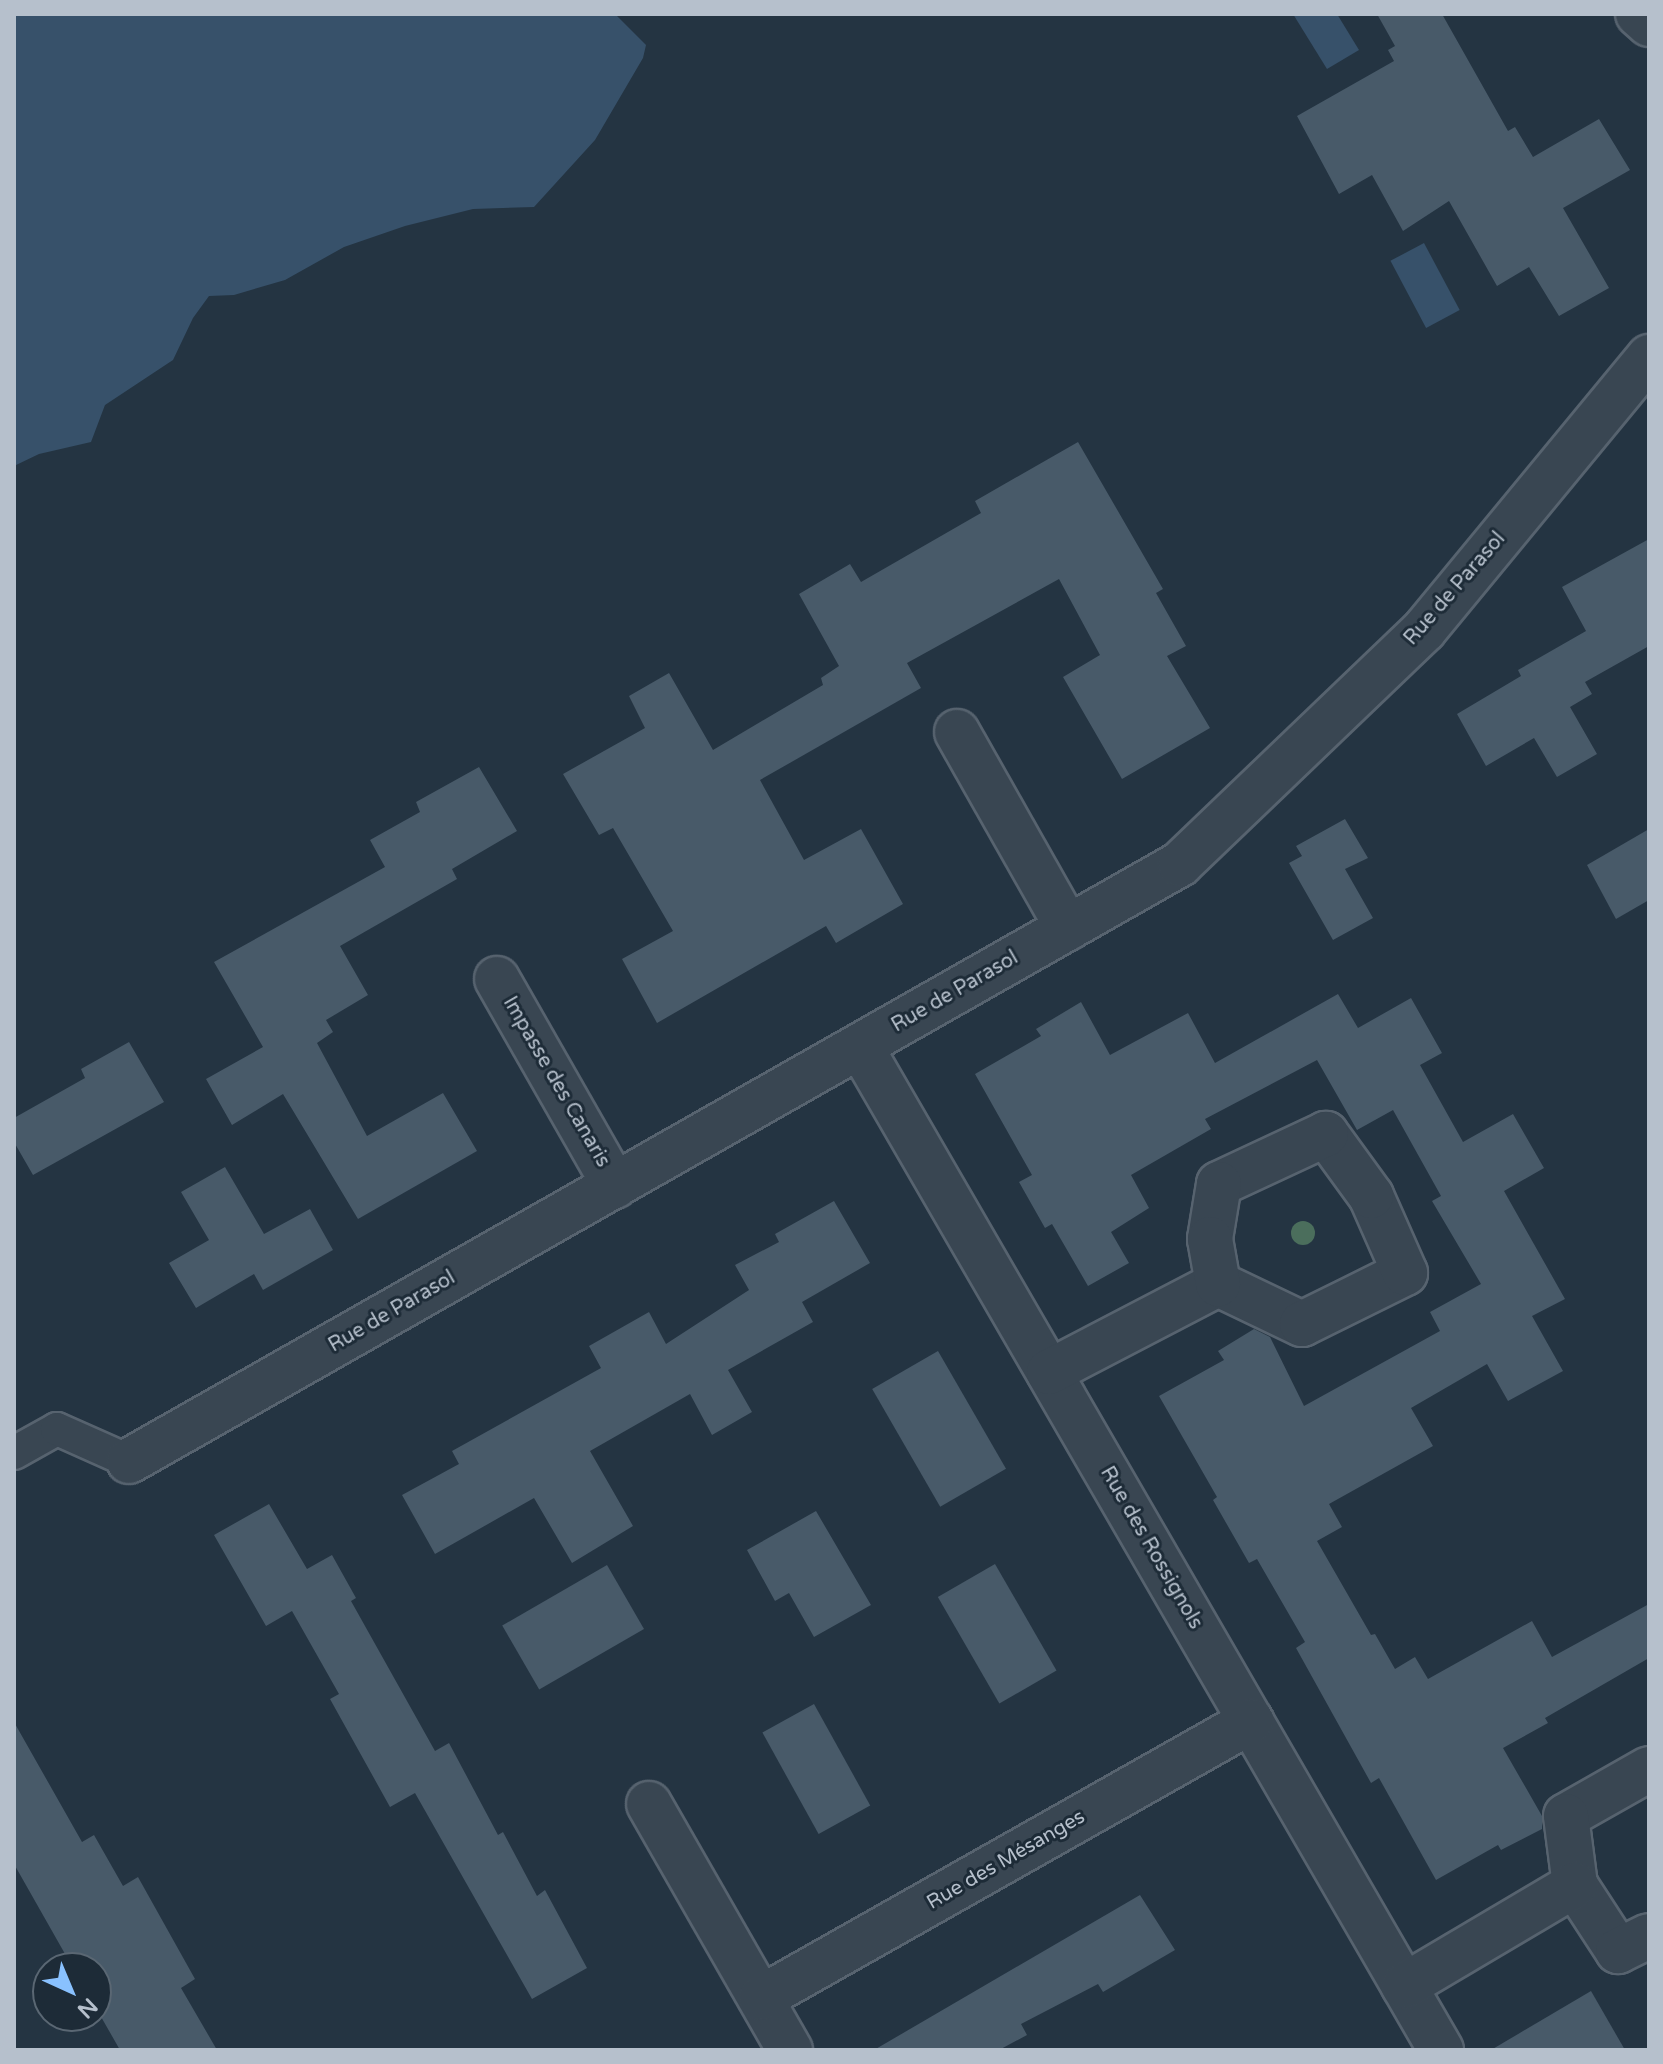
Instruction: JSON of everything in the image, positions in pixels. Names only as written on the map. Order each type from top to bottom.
[{"type":"street","points":[[1638,14],[1649,24]]},
{"type":"street","name":"Rue de Parasol","points":[[129,1461],[1180,864],[1424,630],[1649,357]]},
{"type":"street","points":[[957,732],[1068,928]]},
{"type":"street","name":"Impasse des Canaris","points":[[497,979],[615,1186]]},
{"type":"street","name":"Rue des Rossignols","points":[[860,1046],[1441,2050]]},
{"type":"street","points":[[1326,1134],[1371,1196],[1405,1273],[1302,1324],[1218,1284],[1210,1239],[1219,1184],[1326,1134]]},
{"type":"street","points":[[1049,1372],[1218,1284]]},
{"type":"street","name":"Rue des Mésanges","points":[[761,1998],[1251,1721]]},
{"type":"street","points":[[1649,1769],[1566,1816],[1575,1885],[1618,1951],[1649,1936]]},
{"type":"street","points":[[649,1804],[790,2050]]},
{"type":"street","points":[[1404,1986],[1575,1885]]},
{"type":"lane","points":[[14,1453],[57,1429],[129,1461]]},
{"type":"water","points":[[14,14],[615,14],[646,45],[643,58],[595,140],[534,207],[473,209],[405,226],[344,247],[285,280],[234,295],[209,296],[193,318],[173,360],[105,405],[91,442],[39,454],[14,466]]},
{"type":"water","points":[[1293,14],[1337,14],[1359,50],[1327,69]]},
{"type":"water","points":[[1424,243],[1460,310],[1426,328],[1390,261]]},
{"type":"building","points":[[1377,14],[1442,14],[1508,131],[1515,127],[1533,157],[1599,119],[1630,170],[1563,208],[1609,288],[1559,316],[1529,267],[1497,286],[1449,201],[1403,231],[1372,175],[1339,194],[1297,116],[1394,61],[1388,50],[1395,46]]},
{"type":"building","points":[[1078,442],[1163,589],[1156,593],[1186,646],[1167,656],[1210,728],[1122,779],[1063,677],[1100,655],[1059,579],[907,663],[921,688],[760,780],[804,860],[861,829],[903,904],[836,943],[826,926],[657,1023],[622,959],[673,931],[613,828],[599,835],[563,774],[645,728],[629,696],[669,673],[713,750],[823,685],[821,678],[839,666],[799,594],[850,564],[861,582],[981,513],[975,501]]},
{"type":"building","points":[[1649,539],[1649,646],[1585,682],[1592,694],[1570,707],[1597,754],[1557,777],[1534,738],[1486,766],[1457,714],[1521,676],[1518,670],[1586,631],[1562,587]]},
{"type":"building","points":[[479,767],[517,831],[452,869],[457,879],[340,946],[368,995],[326,1020],[333,1032],[317,1043],[367,1136],[443,1093],[477,1151],[358,1219],[283,1094],[232,1125],[206,1079],[263,1047],[214,962],[385,867],[370,840],[420,812],[416,802]]},
{"type":"building","points":[[1345,819],[1368,858],[1345,869],[1373,918],[1333,940],[1289,863],[1302,856],[1296,846]]},
{"type":"building","points":[[1649,829],[1649,900],[1616,919],[1587,865]]},
{"type":"building","points":[[1338,994],[1358,1028],[1411,998],[1442,1053],[1420,1065],[1463,1142],[1513,1114],[1544,1168],[1504,1191],[1565,1299],[1532,1316],[1563,1371],[1508,1401],[1487,1364],[1411,1408],[1433,1446],[1329,1504],[1342,1527],[1317,1541],[1371,1635],[1375,1634],[1395,1669],[1415,1657],[1428,1679],[1532,1621],[1552,1657],[1649,1604],[1649,1658],[1545,1718],[1548,1723],[1503,1748],[1542,1816],[1542,1829],[1501,1850],[1498,1845],[1436,1880],[1379,1778],[1371,1783],[1296,1648],[1305,1642],[1257,1559],[1249,1563],[1213,1500],[1217,1497],[1159,1396],[1224,1360],[1218,1351],[1254,1329],[1270,1337],[1304,1406],[1440,1331],[1430,1312],[1481,1284],[1432,1201],[1441,1196],[1393,1110],[1357,1130],[1317,1060],[1205,1119],[1211,1129],[1131,1175],[1149,1208],[1111,1232],[1129,1263],[1088,1286],[1052,1224],[1045,1228],[1019,1182],[1032,1175],[975,1074],[1041,1036],[1036,1029],[1081,1002],[1110,1055],[1188,1013],[1215,1063]]},
{"type":"building","points":[[129,1042],[164,1102],[33,1175],[14,1142],[14,1118],[85,1078],[81,1069]]},
{"type":"building","points":[[225,1167],[264,1234],[310,1209],[333,1250],[263,1290],[254,1274],[196,1308],[169,1263],[209,1240],[181,1192]]},
{"type":"building","points":[[834,1201],[870,1263],[802,1302],[813,1322],[728,1370],[752,1412],[712,1435],[690,1394],[590,1451],[633,1526],[572,1563],[534,1498],[435,1554],[402,1495],[459,1464],[452,1451],[601,1368],[589,1346],[649,1312],[666,1344],[749,1290],[735,1265],[779,1242],[775,1234]]},
{"type":"building","points":[[938,1351],[1006,1469],[940,1507],[872,1389]]},
{"type":"building","points":[[269,1504],[307,1569],[332,1555],[356,1598],[351,1601],[435,1751],[449,1743],[498,1835],[503,1832],[537,1896],[545,1890],[587,1968],[532,1999],[415,1793],[390,1807],[330,1699],[339,1694],[292,1611],[266,1626],[214,1535]]},
{"type":"building","points":[[816,1511],[871,1605],[814,1637],[789,1593],[775,1601],[747,1550]]},
{"type":"building","points":[[995,1564],[1056,1671],[999,1704],[938,1597]]},
{"type":"building","points":[[607,1565],[644,1629],[539,1690],[502,1626]]},
{"type":"building","points":[[814,1704],[870,1805],[819,1834],[762,1733]]},
{"type":"building","points":[[14,1722],[82,1842],[94,1835],[123,1886],[138,1877],[195,1979],[181,1988],[217,2050],[120,2050],[110,2032],[112,1952],[64,1952],[14,1864]]},
{"type":"building","points":[[1140,1895],[1175,1950],[1103,1992],[1098,1984],[1021,2024],[1027,2035],[999,2050],[874,2050]]},
{"type":"building","points":[[1591,1991],[1625,2050],[1491,2050]]}]
